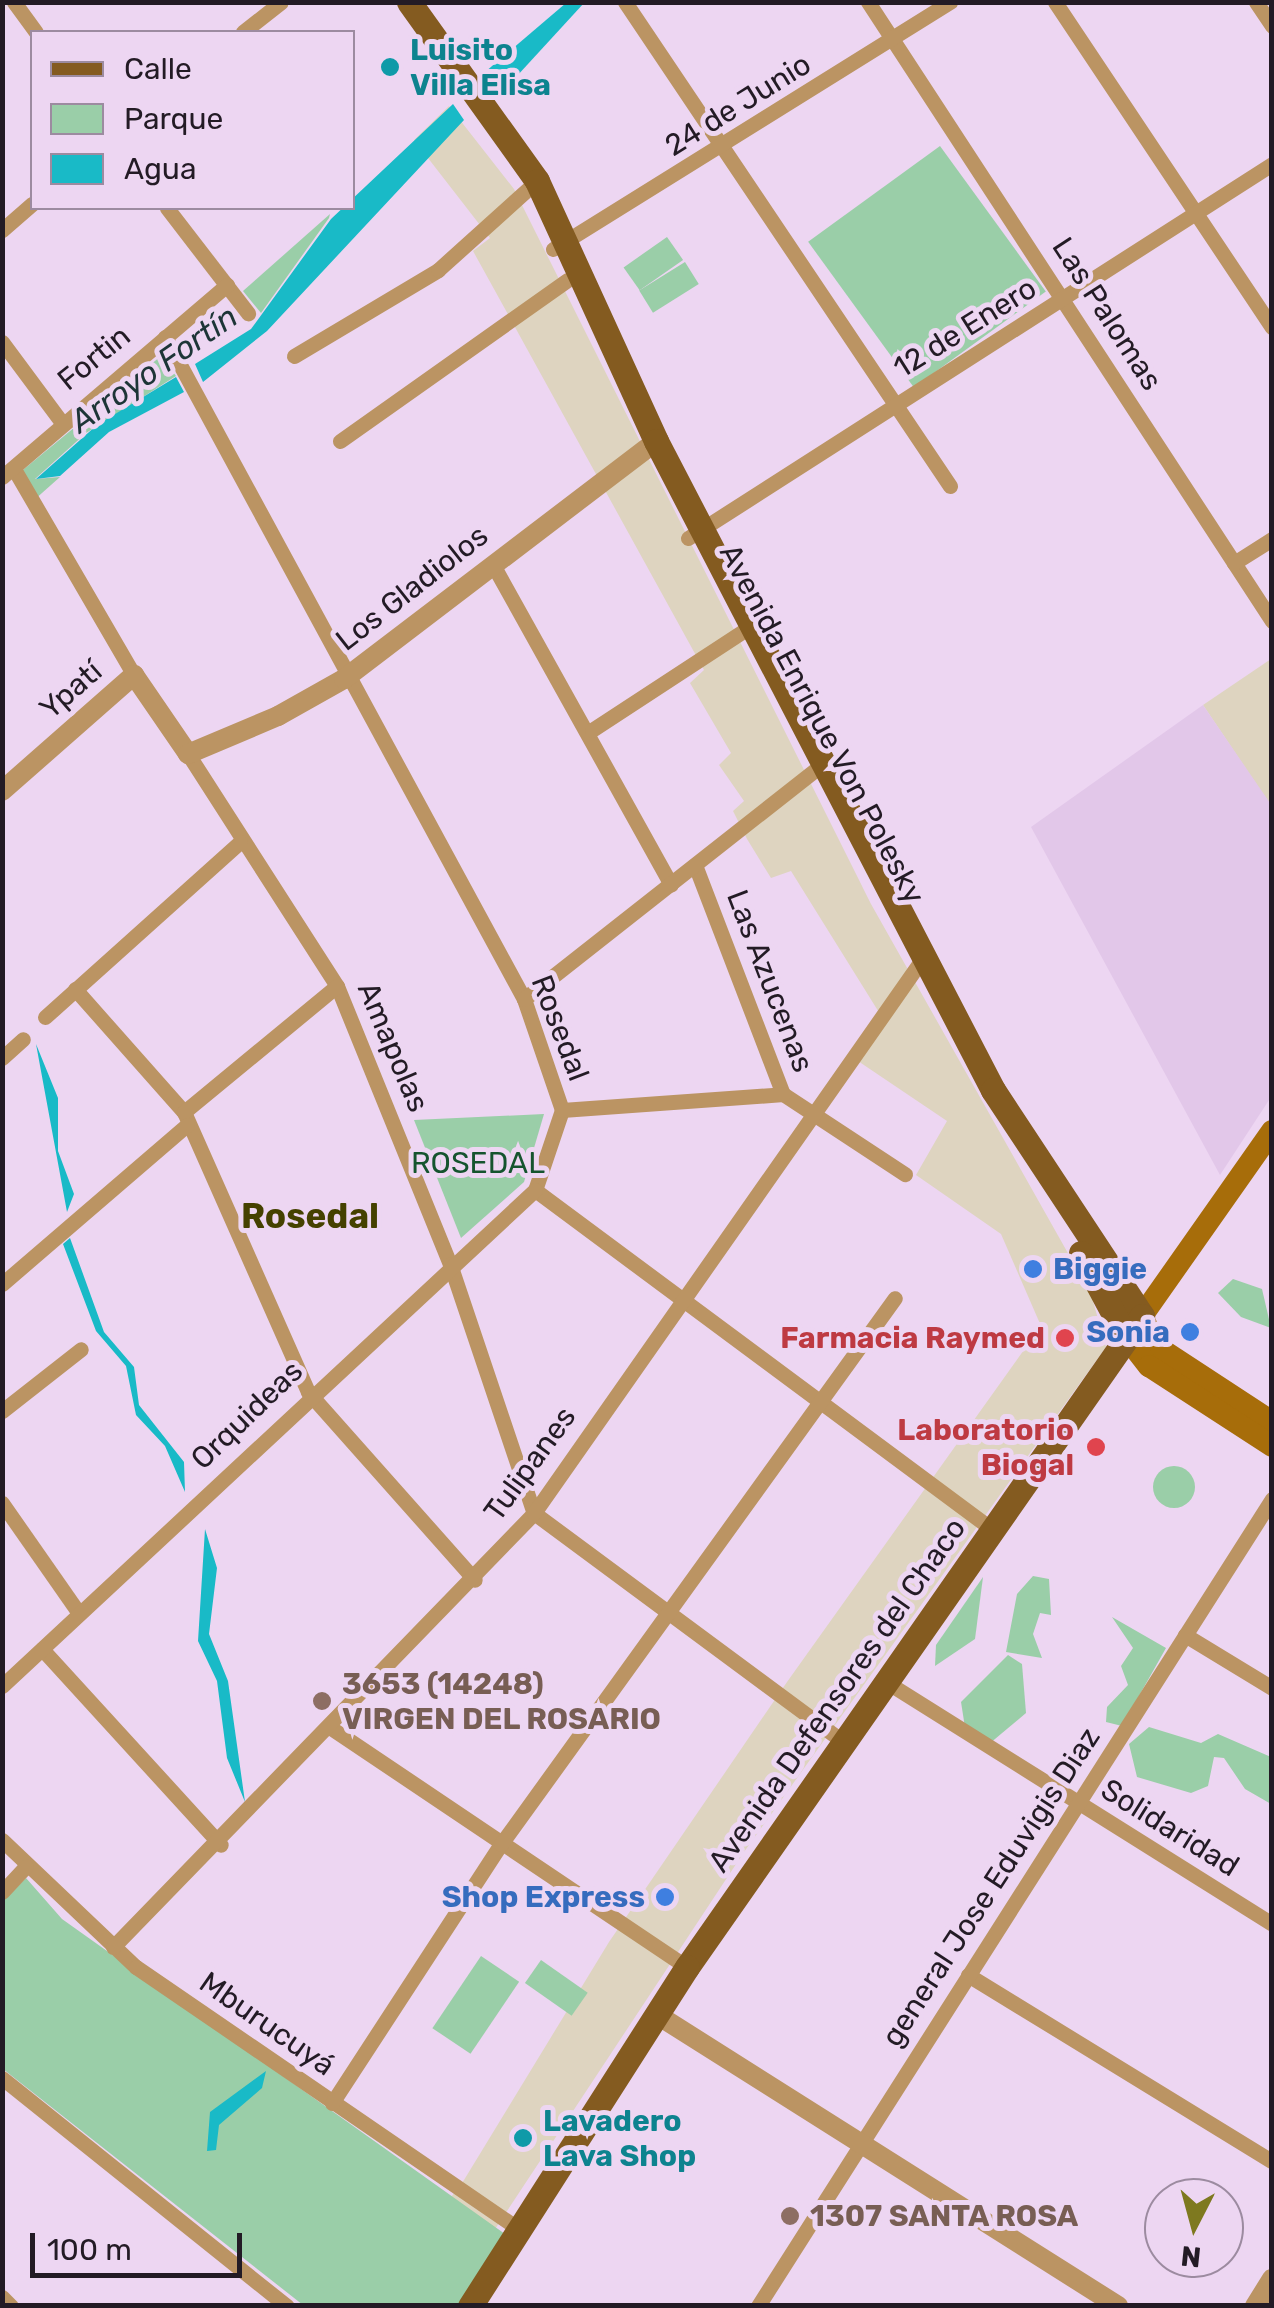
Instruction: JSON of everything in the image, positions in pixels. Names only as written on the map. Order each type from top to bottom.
[{"type":"main road","points":[[391,2],[455,75]]},
{"type":"main road","points":[[409,2],[455,75]]},
{"type":"main road","name":"Avenida Enrique Von Polesky","points":[[455,75],[531,185],[650,446]]},
{"type":"main road","name":"Avenida Enrique Von Polesky","points":[[559,245],[566,280],[817,769],[917,961],[1126,1336]]},
{"type":"main road","name":"Avenida Enrique Von Polesky","points":[[917,961],[1028,1149],[1142,1316]]},
{"type":"main road","name":"Avenida Defensores del Chaco","points":[[470,2306],[687,1967],[1272,1131]]},
{"type":"main road","points":[[1142,1316],[1156,1346],[1272,1422]]},
{"type":"main road","points":[[1126,1336],[1149,1366],[1272,1446]]},
{"type":"street","points":[[14,2],[35,30]]},
{"type":"street","points":[[246,30],[281,2]]},
{"type":"street","points":[[624,2],[728,146],[950,486]]},
{"type":"street","name":"Las Palomas","points":[[868,2],[1065,297],[1272,621]]},
{"type":"street","name":"24 de Junio","points":[[559,245],[728,146],[950,2]]},
{"type":"street","points":[[1055,2],[1272,327]]},
{"type":"street","points":[[1256,2],[1272,26]]},
{"type":"street","name":"12 de Enero","points":[[695,534],[1272,164]]},
{"type":"street","points":[[294,356],[438,270],[531,185]]},
{"type":"street","points":[[2,230],[30,206]]},
{"type":"street","points":[[170,210],[248,314]]},
{"type":"street","points":[[340,441],[566,280]]},
{"type":"street","name":"Fortin","points":[[8,473],[50,445],[60,420],[226,284]]},
{"type":"street","name":"Rosedal","points":[[165,337],[198,390],[344,679],[524,999],[562,1110],[535,1190]]},
{"type":"street","points":[[2,342],[60,420]]},
{"type":"street","name":"Los Gladiolos","points":[[188,754],[344,679],[650,446]]},
{"type":"street","name":"Amapolas","points":[[8,473],[240,842],[337,986],[450,1264],[534,1513]]},
{"type":"street","points":[[1234,563],[1272,539]]},
{"type":"street","points":[[492,564],[592,730],[671,884]]},
{"type":"street","points":[[592,730],[745,630]]},
{"type":"street","name":"Ypatí","points":[[2,790],[134,675]]},
{"type":"street","points":[[524,999],[817,769]]},
{"type":"street","points":[[46,1017],[240,842]]},
{"type":"street","name":"Las Azucenas","points":[[695,865],[783,1094],[905,1174]]},
{"type":"street","name":"Tulipanes","points":[[113,1947],[222,1845],[534,1513],[680,1292],[917,961]]},
{"type":"street","points":[[2,1284],[337,986]]},
{"type":"street","points":[[74,989],[185,1118],[308,1392],[475,1580]]},
{"type":"street","points":[[2,1058],[23,1039]]},
{"type":"street","points":[[562,1110],[783,1094]]},
{"type":"street","points":[[535,1190],[680,1292],[993,1530]]},
{"type":"street","name":"Orquideas","points":[[2,1686],[308,1392],[535,1190]]},
{"type":"street","points":[[332,2103],[501,1844],[895,1298]]},
{"type":"street","points":[[2,1411],[81,1349]]},
{"type":"street","name":"general Jose Eduvigis Diaz","points":[[758,2306],[1272,1499]]},
{"type":"street","points":[[2,1503],[78,1612]]},
{"type":"street","points":[[534,1513],[842,1741]]},
{"type":"street","points":[[1185,1634],[1272,1688]]},
{"type":"street","points":[[42,1650],[222,1845]]},
{"type":"street","name":"Solidaridad","points":[[888,1683],[1272,1924]]},
{"type":"street","points":[[331,1728],[687,1967]]},
{"type":"street","name":"Mburucuyá","points":[[2,1840],[113,1947],[519,2230]]},
{"type":"street","points":[[2,1892],[26,1866]]},
{"type":"street","points":[[968,1975],[1272,2161]]},
{"type":"street","points":[[656,2014],[1118,2306]]},
{"type":"street","points":[[2,2078],[287,2306]]},
{"type":"street","points":[[1254,2306],[1272,2278]]},
{"type":"street","points":[[2,2297],[11,2306]]},
{"type":"shaded area","points":[[449,106],[514,189],[871,904],[1091,1294],[1106,1347],[744,1852],[445,2305],[369,2306],[464,2180],[609,1942],[787,1682],[1041,1326],[1001,1234],[916,1175],[947,1121],[852,1057],[880,1014],[791,871],[771,878],[747,839],[733,811],[744,801],[719,765],[731,753],[690,683],[704,670],[473,251],[490,238],[414,140]]},
{"type":"shaded area","points":[[1271,659],[1271,806],[1203,705]]},
{"type":"shaded area","points":[[1203,705],[1272,806],[1271,1097],[1220,1175],[1031,827]]},
{"type":"green space","points":[[940,146],[1046,292],[914,387],[808,242]]},
{"type":"green space","points":[[330,214],[329,218],[261,313],[243,291]]},
{"type":"green space","points":[[667,237],[683,260],[640,290],[624,267]]},
{"type":"green space","points":[[685,262],[699,284],[653,313],[639,291]]},
{"type":"green space","points":[[161,356],[176,376],[86,433],[35,479],[60,477],[33,501],[18,474]]},
{"type":"green space","name":"ROSEDAL","points":[[544,1114],[524,1182],[461,1238],[414,1120]]},
{"type":"green space","points":[[1233,1279],[1262,1289],[1271,1328],[1241,1317],[1218,1293]]},
{"type":"green space","points":[[1174,1466],[1189,1472],[1195,1487],[1189,1502],[1174,1508],[1159,1502],[1153,1487],[1159,1472]]},
{"type":"green space","points":[[1033,1576],[1049,1579],[1051,1615],[1040,1613],[1033,1634],[1042,1658],[1006,1652],[1017,1594]]},
{"type":"green space","points":[[983,1577],[975,1639],[935,1666],[936,1645]]},
{"type":"green space","points":[[1112,1617],[1166,1648],[1122,1726],[1106,1722],[1107,1707],[1128,1685],[1121,1666],[1133,1648]]},
{"type":"green space","points":[[1008,1655],[1022,1664],[1026,1713],[989,1744],[966,1734],[961,1702]]},
{"type":"green space","points":[[1149,1727],[1201,1743],[1218,1734],[1271,1757],[1271,1804],[1245,1789],[1224,1758],[1214,1757],[1208,1786],[1191,1793],[1137,1777],[1129,1744]]},
{"type":"green space","points":[[26,1878],[62,1919],[505,2234],[463,2305],[303,2305],[3,2069],[2,1902]]},
{"type":"green space","points":[[481,1956],[519,1982],[470,2054],[432,2028]]},
{"type":"green space","points":[[541,1960],[588,1993],[572,2016],[525,1983]]},
{"type":"water","points":[[566,3],[584,3],[494,101],[478,78]]},
{"type":"water","points":[[453,104],[464,120],[267,331],[203,382],[195,364],[251,329],[331,219],[341,210],[355,210],[355,196]]},
{"type":"water","points":[[176,377],[184,392],[109,432],[60,476],[36,479],[97,425]]},
{"type":"water","points":[[36,1044],[58,1098],[58,1151],[74,1194],[67,1212]]},
{"type":"water","points":[[70,1238],[104,1332],[134,1367],[139,1405],[184,1462],[185,1492],[165,1446],[136,1415],[126,1366],[96,1331],[63,1244]]},
{"type":"water","points":[[205,1529],[217,1568],[209,1634],[228,1681],[245,1802],[227,1758],[217,1681],[198,1641]]},
{"type":"water","points":[[266,2071],[262,2088],[219,2125],[216,2150],[207,2151],[210,2112]]},
{"type":"place","name":"Luisito Villa Elisa","points":[[390,67]]},
{"type":"place","name":"Biggie","points":[[1033,1269]]},
{"type":"place","name":"Sonia","points":[[1190,1332]]},
{"type":"place","name":"Farmacia Raymed","points":[[1065,1338]]},
{"type":"place","name":"Laboratorio Biogal","points":[[1096,1447]]},
{"type":"place","name":"3653 (14248) VIRGEN DEL ROSARIO","points":[[322,1701]]},
{"type":"place","name":"Shop Express","points":[[665,1897]]},
{"type":"place","name":"Lavadero Lava Shop","points":[[523,2138]]},
{"type":"place","name":"1307 SANTA ROSA","points":[[790,2216]]},
{"type":"district","name":"Rosedal","points":[[310,1216]]},
{"type":"water label","name":"Arroyo Fortín","points":[[154,369]]}]
